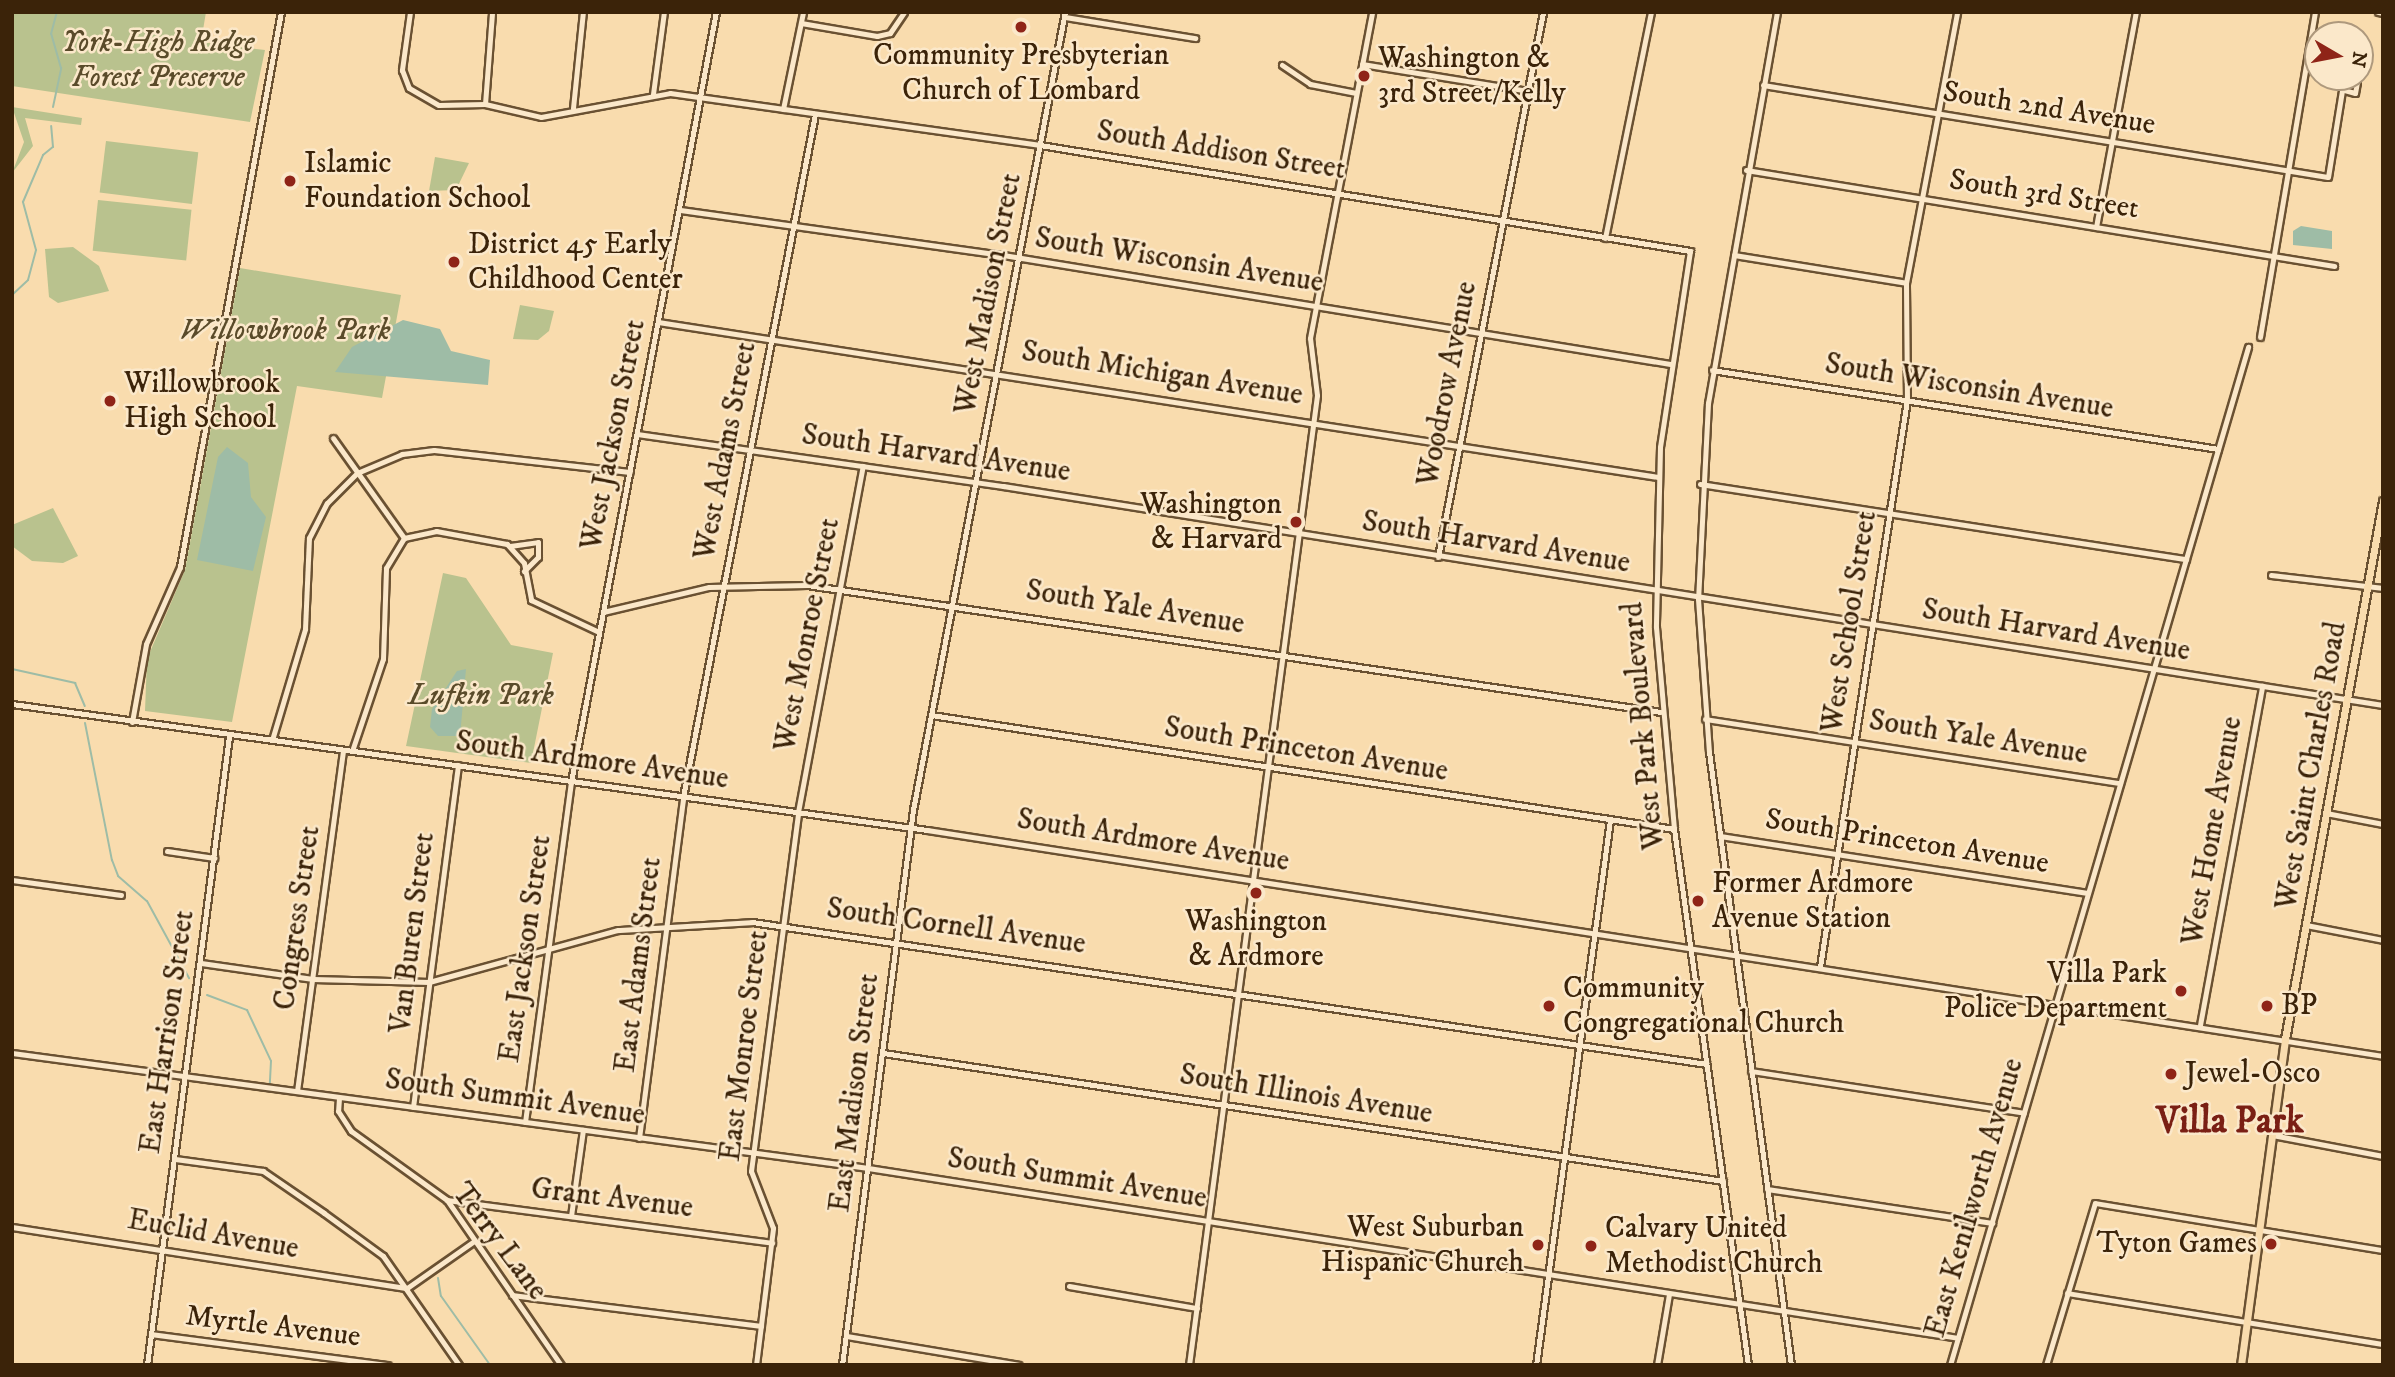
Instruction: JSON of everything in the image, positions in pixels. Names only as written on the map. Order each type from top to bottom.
[{"type":"main road","name":"West Saint Charles Road","points":[[2241,1365],[2285,1038],[2383,502]]},
{"type":"street","points":[[132,722],[146,644],[180,567],[281,12]]},
{"type":"street","name":"South Addison Street","points":[[410,12],[401,65],[419,97],[439,105],[485,104],[532,117],[653,94],[702,98],[1040,145],[1690,251]]},
{"type":"street","points":[[485,104],[492,12]]},
{"type":"street","points":[[573,108],[583,12]]},
{"type":"street","points":[[653,94],[664,12]]},
{"type":"street","name":"West Jackson Street","points":[[571,782],[681,210],[716,12]]},
{"type":"street","points":[[783,110],[803,12]]},
{"type":"street","points":[[801,23],[873,37],[890,33],[904,12]]},
{"type":"street","points":[[1189,1365],[1314,421],[1318,386],[1310,345],[1372,12]]},
{"type":"street","name":"Woodrow Avenue","points":[[1438,557],[1543,12]]},
{"type":"street","points":[[1605,238],[1651,12]]},
{"type":"street","points":[[1777,12],[1746,170],[1734,255],[1712,370],[1700,484],[1698,598],[1705,719],[1791,1365]]},
{"type":"street","name":"West School Street","points":[[1820,967],[1908,400],[1906,284],[1957,12]]},
{"type":"street","points":[[2096,227],[2136,12]]},
{"type":"street","points":[[2260,337],[2315,12]]},
{"type":"street","points":[[1065,14],[1195,38]]},
{"type":"street","name":"West Madison Street","points":[[912,828],[931,715],[1065,14]]},
{"type":"street","points":[[1362,64],[1528,92]]},
{"type":"street","points":[[1282,65],[1310,85],[1356,93]]},
{"type":"street","name":"South 2nd Avenue","points":[[1763,85],[2328,177],[2344,91]]},
{"type":"street","name":"West Adams Street","points":[[683,797],[815,114]]},
{"type":"street","name":"South 3rd Street","points":[[1746,170],[2334,266]]},
{"type":"street","name":"South Wisconsin Avenue","points":[[681,210],[1019,258],[1670,364]]},
{"type":"street","name":"West Park Boulevard","points":[[1690,251],[1670,364],[1658,478],[1655,592],[1661,712],[1689,946],[1748,1365]]},
{"type":"street","points":[[1734,255],[1906,284]]},
{"type":"street","name":"South Michigan Avenue","points":[[658,322],[998,370],[1658,478]]},
{"type":"street","name":"East Kenilworth Avenue","points":[[1950,1365],[2248,347]]},
{"type":"street","name":"South Wisconsin Avenue","points":[[1712,370],[2218,449]]},
{"type":"street","name":"South Harvard Avenue","points":[[637,434],[976,482],[1655,592],[2383,705]]},
{"type":"street","points":[[333,438],[404,538]]},
{"type":"street","points":[[272,740],[305,629],[309,538],[327,503],[358,473],[394,456],[434,450],[630,472]]},
{"type":"street","name":"West Monroe Street","points":[[798,812],[863,466]]},
{"type":"street","points":[[1700,484],[2186,559]]},
{"type":"street","points":[[352,751],[383,659],[387,564],[404,538],[436,531],[510,546],[538,542],[538,557],[524,571]]},
{"type":"street","points":[[510,546],[524,571],[531,600],[599,632]]},
{"type":"street","points":[[2271,575],[2383,588]]},
{"type":"street","name":"South Yale Avenue","points":[[603,612],[723,586],[841,589],[1661,712]]},
{"type":"street","name":"West Home Avenue","points":[[2200,1026],[2262,686]]},
{"type":"street","name":"South Ardmore Avenue","points":[[12,704],[912,828],[2285,1038],[2383,1056]]},
{"type":"street","name":"South Princeton Avenue","points":[[931,715],[1674,829]]},
{"type":"street","name":"South Yale Avenue","points":[[1705,719],[2120,783]]},
{"type":"street","name":"East Harrison Street","points":[[147,1365],[187,1076],[229,736]]},
{"type":"street","name":"Congress Street","points":[[297,1091],[343,750]]},
{"type":"street","name":"Van Buren Street","points":[[413,1107],[457,765]]},
{"type":"street","name":"East Jackson Street","points":[[525,1122],[571,782]]},
{"type":"street","name":"East Adams Street","points":[[639,1138],[683,797]]},
{"type":"street","name":"East Monroe Street","points":[[756,1365],[773,1223],[752,1180],[753,1153],[798,812]]},
{"type":"street","points":[[2326,813],[2383,824]]},
{"type":"street","points":[[1536,1365],[1610,820]]},
{"type":"street","name":"East Madison Street","points":[[842,1365],[912,828]]},
{"type":"street","name":"South Princeton Avenue","points":[[1720,836],[2088,893]]},
{"type":"street","points":[[167,851],[214,858]]},
{"type":"street","points":[[12,880],[121,895]]},
{"type":"street","name":"South Cornell Avenue","points":[[201,963],[313,979],[429,982],[667,922],[782,926],[897,940],[1707,1064]]},
{"type":"street","points":[[2306,925],[2383,940]]},
{"type":"street","name":"South Summit Avenue","points":[[12,1053],[868,1168],[1958,1338]]},
{"type":"street","name":"South Illinois Avenue","points":[[883,1053],[1723,1181]]},
{"type":"street","points":[[1751,1071],[2024,1113]]},
{"type":"street","name":"Terry Lane","points":[[338,1098],[338,1111],[351,1131],[447,1200],[561,1365]]},
{"type":"street","points":[[571,1216],[583,1130]]},
{"type":"street","points":[[2272,1135],[2383,1156]]},
{"type":"street","points":[[174,1159],[263,1171],[324,1213],[383,1256],[460,1365]]},
{"type":"street","points":[[1767,1189],[1992,1223]]},
{"type":"street","name":"Grant Avenue","points":[[447,1200],[772,1243]]},
{"type":"street","points":[[2046,1365],[2095,1203],[2383,1250]]},
{"type":"street","name":"Euclid Avenue","points":[[12,1227],[407,1288]]},
{"type":"street","points":[[407,1288],[474,1241]]},
{"type":"street","points":[[1069,1286],[1197,1308]]},
{"type":"street","points":[[2067,1293],[2247,1319],[2383,1343]]},
{"type":"street","points":[[1657,1365],[1669,1294]]},
{"type":"street","points":[[512,1295],[761,1326]]},
{"type":"street","name":"Myrtle Avenue","points":[[151,1334],[388,1365]]},
{"type":"street","points":[[846,1336],[1018,1365]]},
{"type":"green space","name":"York-High Ridge Forest Preserve","points":[[12,12],[206,12],[201,42],[265,50],[250,122],[12,86]]},
{"type":"green space","points":[[12,107],[82,118],[81,125],[25,118],[33,146],[12,173],[24,142]]},
{"type":"green space","points":[[106,141],[198,152],[192,204],[100,193]]},
{"type":"green space","points":[[435,157],[469,163],[456,190],[429,191]]},
{"type":"green space","points":[[98,200],[191,210],[186,261],[93,251]]},
{"type":"green space","points":[[73,247],[99,266],[109,291],[58,303],[49,297],[45,249]]},
{"type":"green space","name":"Willowbrook Park","points":[[240,268],[401,295],[382,398],[297,386],[232,722],[145,711],[147,659],[185,570]]},
{"type":"green space","points":[[520,305],[554,311],[549,331],[538,340],[513,339]]},
{"type":"green space","points":[[53,508],[78,556],[63,563],[32,561],[12,546],[12,525]]},
{"type":"green space","name":"Lufkin Park","points":[[443,573],[466,578],[511,645],[553,653],[531,763],[406,746]]},
{"type":"shaded area","points":[[2301,226],[2332,231],[2332,249],[2293,245],[2293,231]]},
{"type":"shaded area","points":[[403,320],[440,329],[451,351],[490,360],[488,385],[335,372],[352,347]]},
{"type":"shaded area","points":[[227,447],[248,463],[251,497],[266,517],[253,571],[197,560],[218,457]]},
{"type":"shaded area","points":[[466,669],[460,736],[438,736],[430,727],[432,709],[457,671]]},
{"type":"waterway","points":[[53,107],[61,68],[51,34],[57,12]]},
{"type":"waterway","points":[[12,295],[28,280],[36,250],[23,202],[43,155],[53,147],[51,126]]},
{"type":"waterway","points":[[12,669],[75,683],[85,706]]},
{"type":"waterway","points":[[85,723],[112,860],[118,876],[147,901],[189,978]]},
{"type":"waterway","points":[[207,995],[247,1010],[271,1061],[270,1083]]},
{"type":"waterway","points":[[438,1278],[441,1296],[490,1365]]},
{"type":"place","name":"Community Presbyterian Church of Lombard","points":[[1021,27]]},
{"type":"place","name":"Washington & 3rd Street/Kelly","points":[[1364,76]]},
{"type":"place","name":"Islamic Foundation School","points":[[290,181]]},
{"type":"place","name":"District 45 Early Childhood Center","points":[[454,262]]},
{"type":"place","name":"Willowbrook High School","points":[[110,401]]},
{"type":"place","name":"Washington & Harvard","points":[[1296,522]]},
{"type":"place","name":"Washington & Ardmore","points":[[1256,893]]},
{"type":"place","name":"Former Ardmore Avenue Station","points":[[1698,901]]},
{"type":"place","name":"Villa Park Police Department","points":[[2181,991]]},
{"type":"place","name":"Community Congregational Church","points":[[1549,1006]]},
{"type":"place","name":"BP","points":[[2267,1006]]},
{"type":"place","name":"Jewel-Osco","points":[[2171,1074]]},
{"type":"place","name":"Tyton Games","points":[[2271,1244]]},
{"type":"place","name":"West Suburban Hispanic Church","points":[[1538,1245]]},
{"type":"place","name":"Calvary United Methodist Church","points":[[1591,1246]]},
{"type":"district","name":"Villa Park","points":[[2230,1122]]}]
